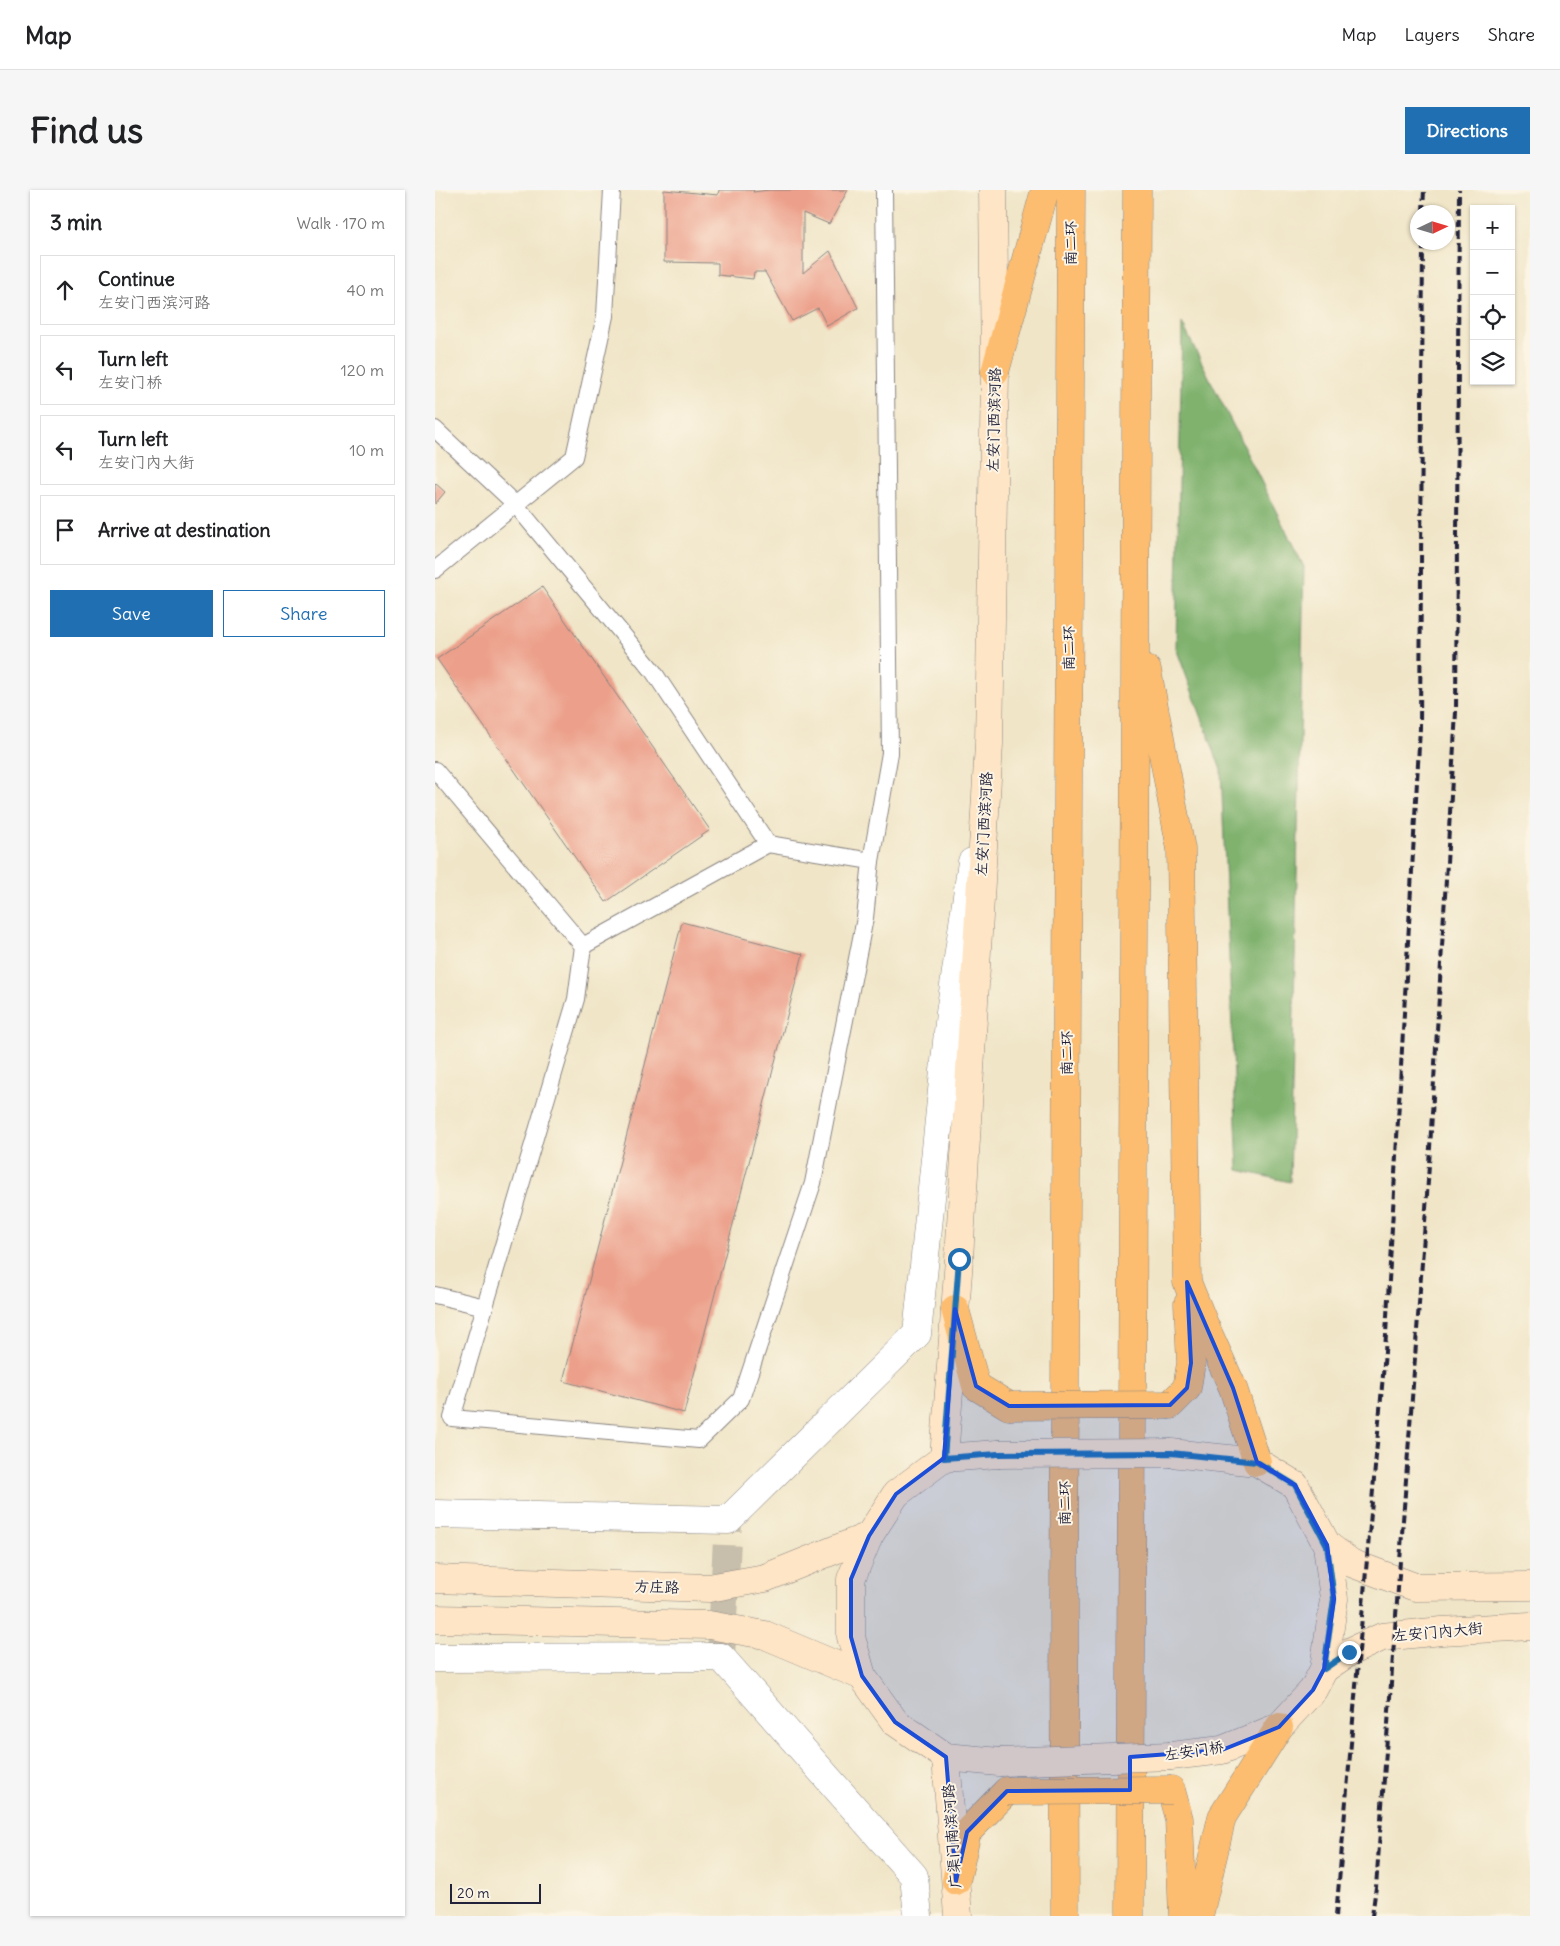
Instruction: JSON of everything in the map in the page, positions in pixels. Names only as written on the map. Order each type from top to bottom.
[{"type":"highway","points":[[995,372],[1045,190]]},
{"type":"highway","name":"南二环","points":[[1065,1916],[1064,1588],[1071,190]]},
{"type":"highway","points":[[1130,1916],[1137,190]]},
{"type":"highway","points":[[955,1309],[976,1386],[1009,1406],[1170,1406],[1187,1388],[1191,1363],[1187,1282],[1181,849],[1135,607]]},
{"type":"highway","points":[[1187,1282],[1233,1388],[1257,1462]]},
{"type":"highway","points":[[1199,1916],[1221,1817],[1279,1727]]},
{"type":"highway","points":[[955,1881],[967,1832],[1007,1791],[1171,1790],[1179,1819],[1183,1916]]},
{"type":"main road","name":"左安门西滨河路","points":[[944,1458],[955,1309],[989,744],[995,372],[993,190]]},
{"type":"main road","name":"左安门桥","points":[[1171,1453],[1257,1462],[1295,1485],[1327,1545],[1334,1599],[1324,1669],[1313,1690],[1279,1727],[1222,1750],[1171,1756],[999,1762],[946,1757],[895,1722],[862,1676],[851,1637],[851,1579],[869,1536],[896,1494],[944,1458],[998,1454],[1171,1453]]},
{"type":"main road","name":"方庄路","points":[[435,1579],[709,1588],[765,1578],[869,1536]]},
{"type":"main road","points":[[1327,1545],[1351,1563],[1415,1587],[1530,1586]]},
{"type":"main road","points":[[435,1618],[709,1625],[765,1635],[862,1676]]},
{"type":"main road","name":"左安门内大街","points":[[1324,1669],[1349,1652],[1382,1637],[1442,1631],[1530,1626]]},
{"type":"main road","name":"广渠门南滨河路","points":[[946,1757],[958,1916]]},
{"type":"street","points":[[435,1514],[728,1520],[917,1334],[950,1013],[989,744]]},
{"type":"street","points":[[435,1658],[721,1657],[914,1876],[918,1916]]},
{"type":"lane","points":[[435,570],[574,457],[605,316],[612,190]]},
{"type":"lane","points":[[435,770],[583,946],[576,999],[452,1418],[699,1440],[741,1399],[813,1183],[865,918],[871,861],[890,753],[884,190]]},
{"type":"lane","points":[[435,429],[515,504],[653,671],[768,844]]},
{"type":"lane","points":[[583,946],[768,844],[871,861]]},
{"type":"lane","points":[[435,1296],[485,1306]]},
{"type":"highlighted area","points":[[1187,1282],[1233,1388],[1257,1462],[1295,1485],[1327,1545],[1334,1599],[1324,1669],[1313,1690],[1279,1727],[1222,1750],[1130,1757],[1130,1790],[1007,1791],[967,1832],[956,1881],[946,1757],[895,1722],[862,1676],[851,1637],[851,1579],[869,1536],[896,1494],[944,1458],[955,1309],[976,1386],[1009,1406],[1170,1405],[1187,1388],[1191,1363]]},
{"type":"green space","points":[[1182,323],[1304,567],[1290,1182],[1238,1170],[1221,770],[1176,648]]},
{"type":"building","points":[[664,190],[718,195],[719,190],[754,190],[753,192],[769,190],[848,190],[829,224],[803,213],[803,273],[830,251],[858,308],[827,326],[818,308],[792,321],[765,272],[754,272],[753,279],[718,275],[718,263],[664,262]]},
{"type":"building","points":[[435,483],[445,492],[435,504]]},
{"type":"building","points":[[542,587],[710,830],[606,902],[437,659]]},
{"type":"building","points":[[682,922],[803,954],[684,1413],[563,1381]]},
{"type":"tunnel","points":[[721,1657],[728,1520]]},
{"type":"railway","points":[[1423,205],[1424,190]]},
{"type":"railway","points":[[1372,1916],[1376,1887],[1428,1181],[1456,712],[1459,190]]},
{"type":"railway","points":[[1336,1916],[1385,1352],[1420,728],[1423,250]]},
{"type":"route","points":[[959,1259],[944,1458],[998,1454],[1171,1453],[1257,1462],[1295,1485],[1327,1545],[1334,1599],[1324,1669],[1349,1652]]}]
